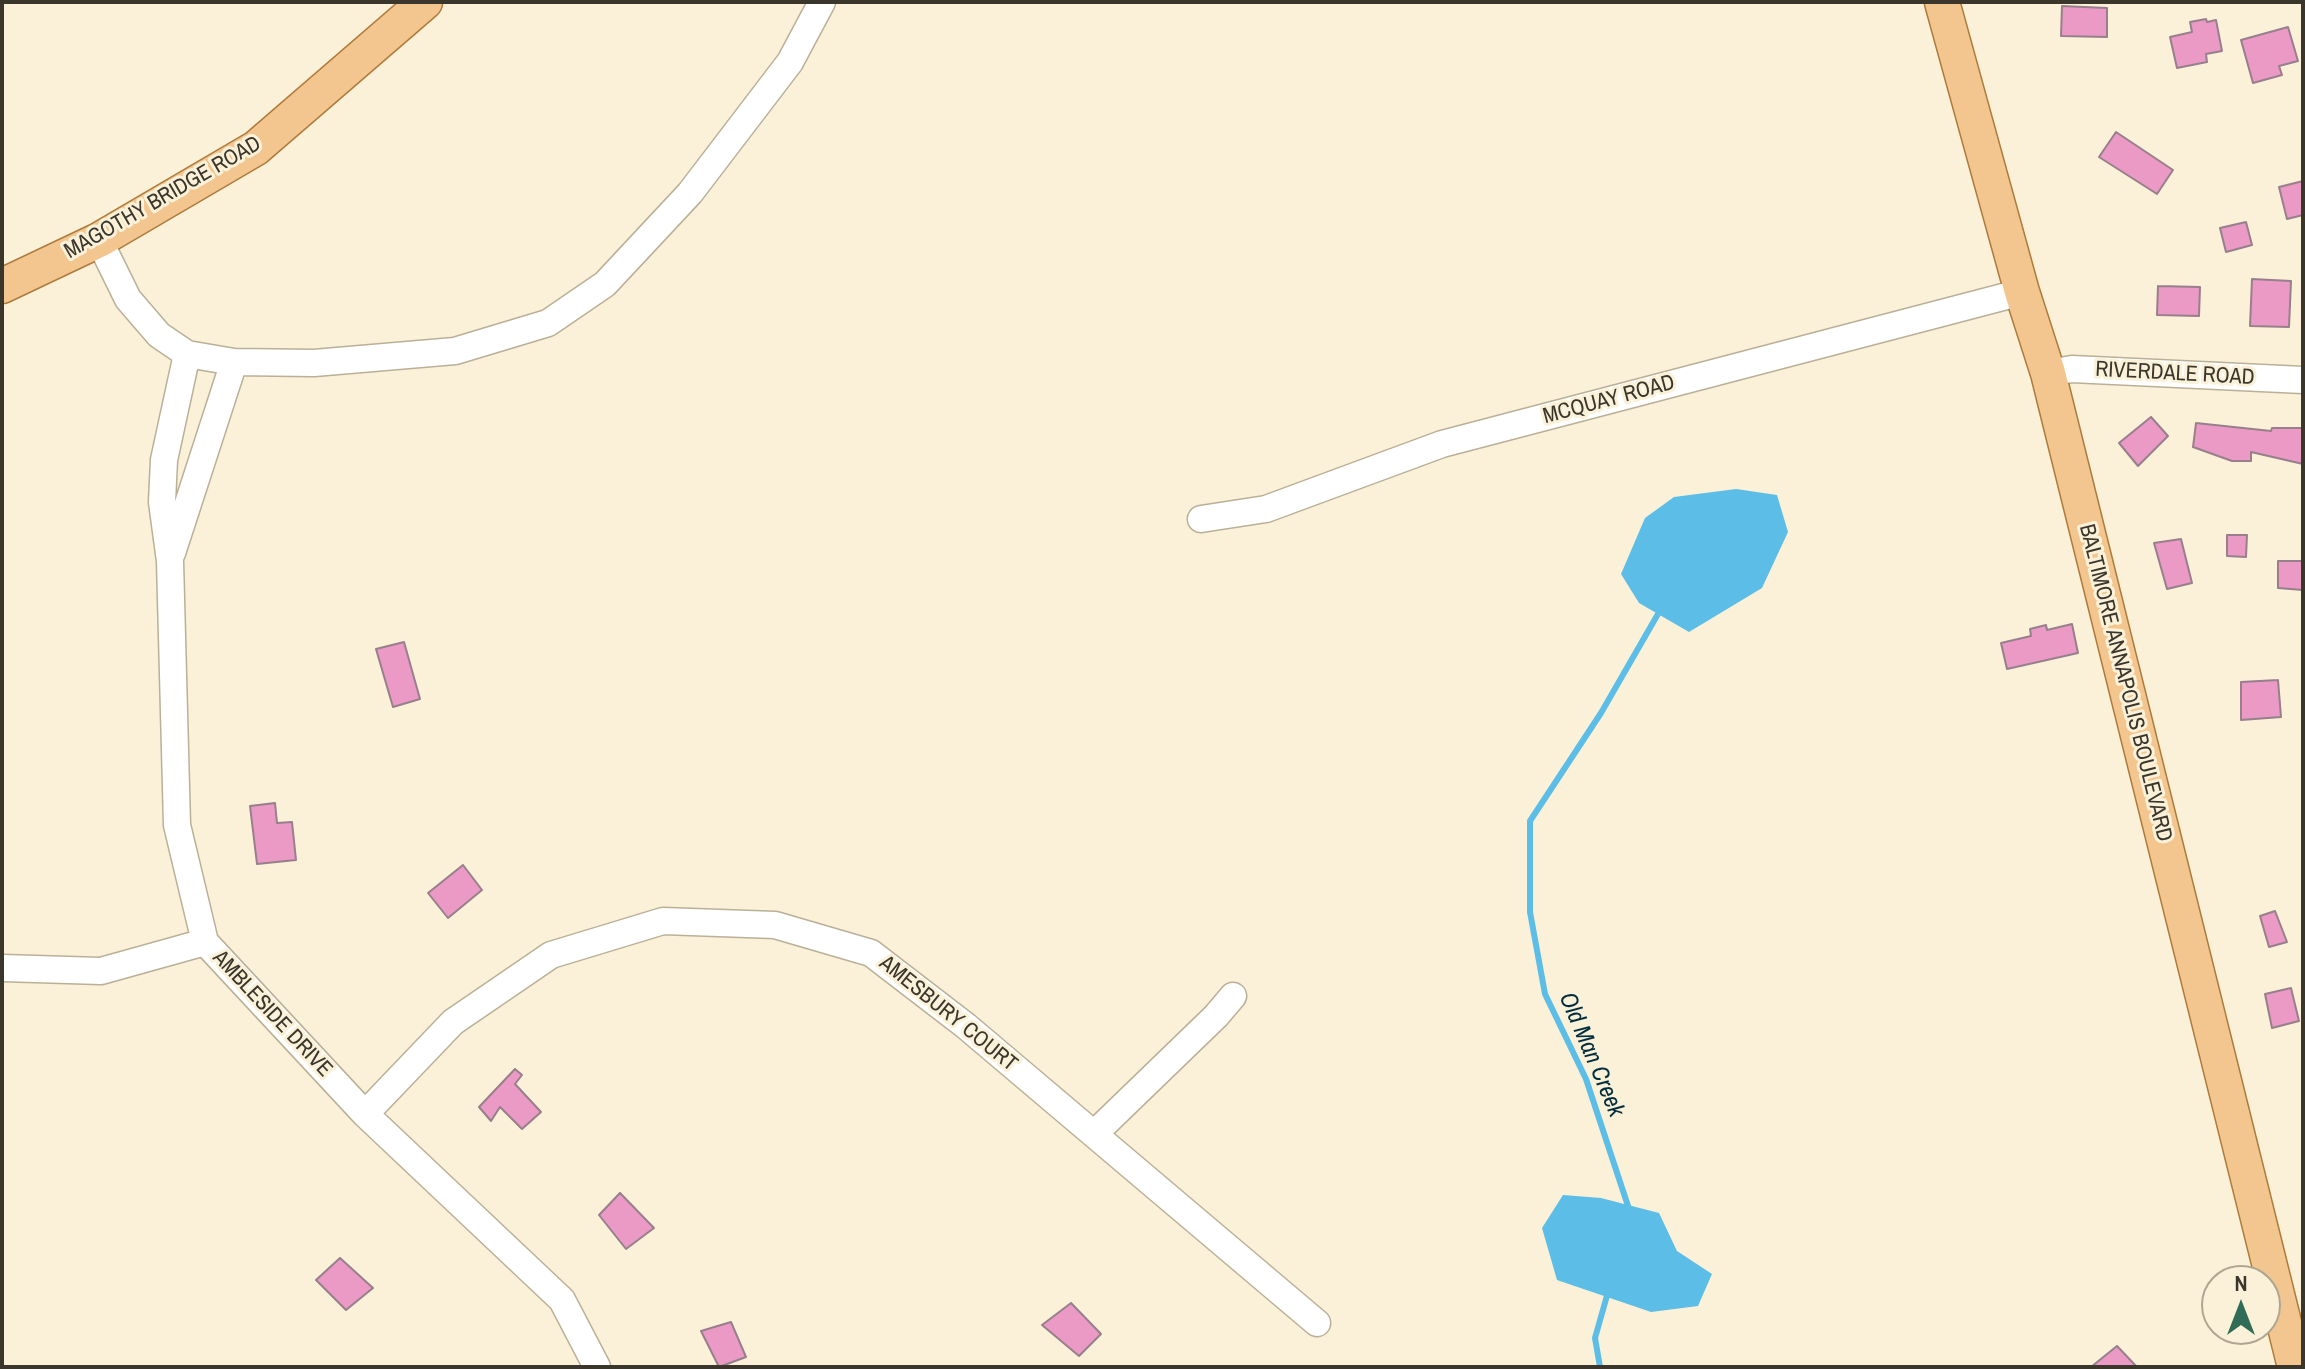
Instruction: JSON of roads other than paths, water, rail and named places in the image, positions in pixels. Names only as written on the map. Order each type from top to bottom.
[{"type":"main road","name":"MAGOTHY BRIDGE ROAD","points":[[2,286],[99,240],[256,148],[425,2]]},
{"type":"main road","name":"BALTIMORE ANNAPOLIS BOULEVARD","points":[[1942,2],[2022,292],[2048,373],[2295,1367]]},
{"type":"street","points":[[99,240],[128,299],[159,335],[187,354],[234,362],[314,363],[455,351],[548,323],[605,284],[690,193],[790,62],[822,2]]},
{"type":"street","name":"MCQUAY ROAD","points":[[1201,519],[1266,509],[1442,444],[2022,292]]},
{"type":"street","name":"AMBLESIDE DRIVE","points":[[187,354],[164,460],[162,502],[170,561],[177,825],[205,942],[365,1114],[562,1300],[597,1367]]},
{"type":"street","name":"AMBLESIDE DRIVE","points":[[170,561],[234,362]]},
{"type":"street","name":"RIVERDALE ROAD","points":[[2048,373],[2072,369],[2303,380]]},
{"type":"street","name":"AMESBURY COURT","points":[[365,1114],[453,1022],[551,955],[663,921],[775,925],[871,953],[966,1026],[1317,1323]]},
{"type":"street","points":[[2,968],[101,971],[205,942]]},
{"type":"street","points":[[1094,1134],[1233,996]]},
{"type":"water","points":[[1736,489],[1777,495],[1788,532],[1762,588],[1689,632],[1639,603],[1621,574],[1645,518],[1674,497]]},
{"type":"water","points":[[1563,1195],[1601,1198],[1659,1213],[1677,1251],[1712,1274],[1698,1306],[1651,1312],[1557,1280],[1542,1228]]},
{"type":"waterway","name":"Old Man Creek","points":[[1630,1212],[1586,1079],[1545,994],[1530,912],[1530,821],[1601,713],[1662,607]]},
{"type":"waterway","name":"Old Man Creek","points":[[1600,1367],[1595,1338],[1608,1292]]}]
